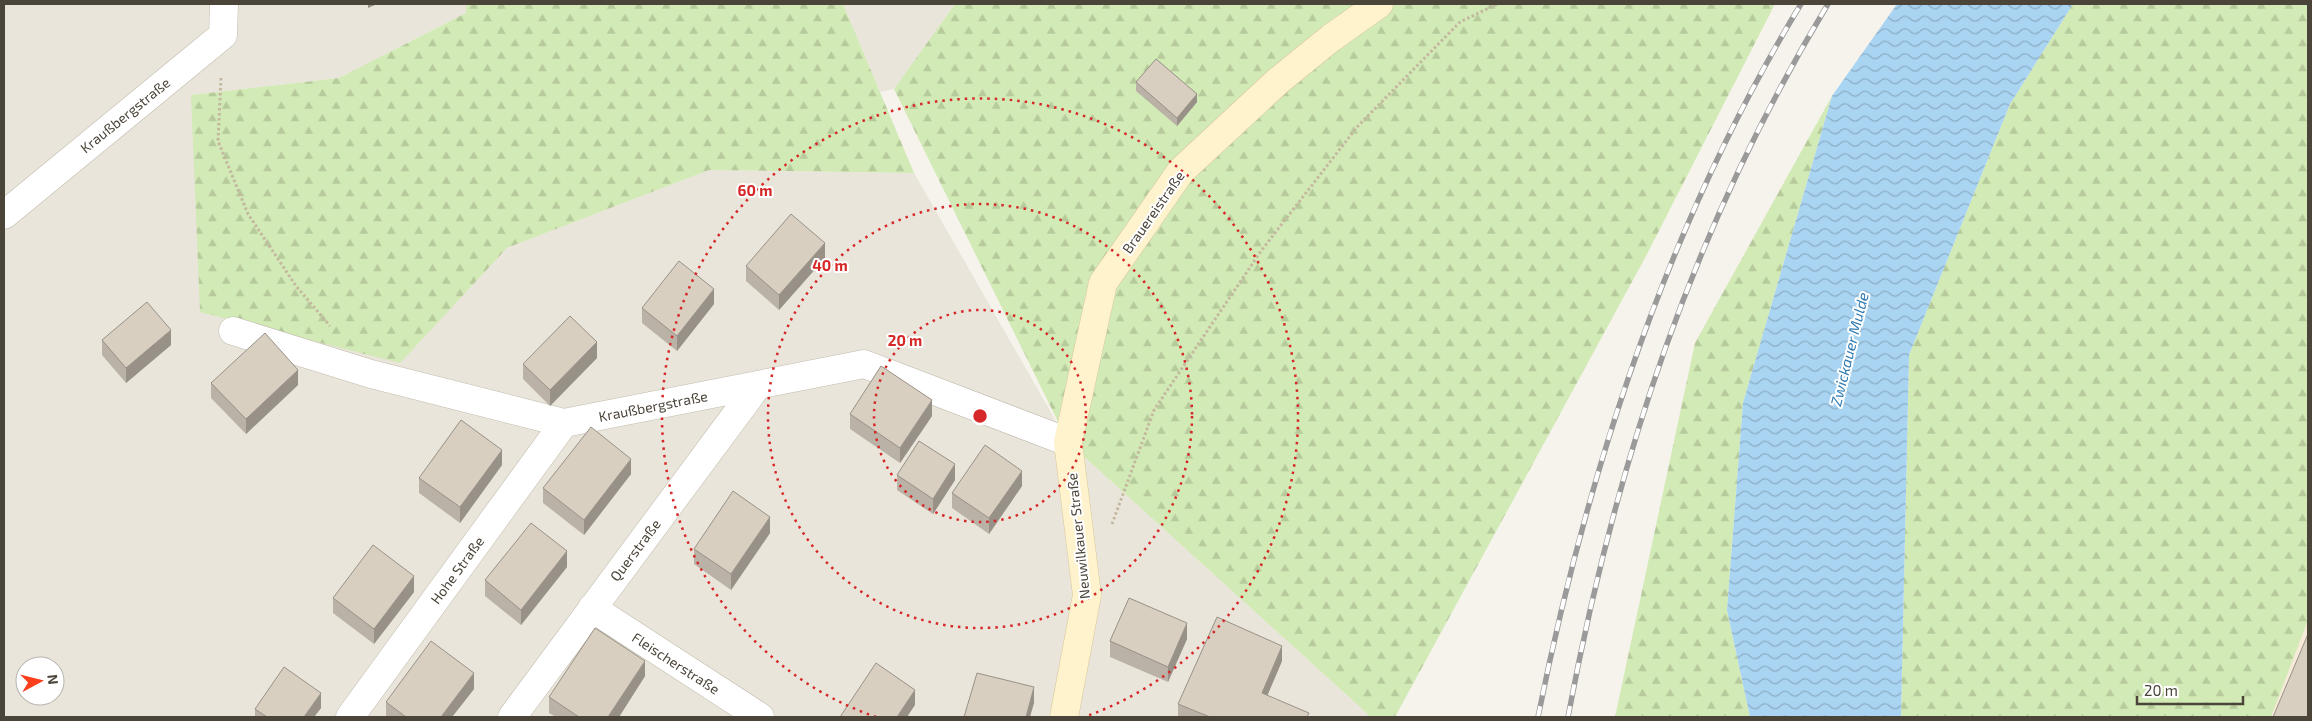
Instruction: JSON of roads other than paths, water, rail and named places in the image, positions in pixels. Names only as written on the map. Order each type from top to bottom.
[{"type":"street","name":"Kraußbergstraße","points":[[4,215],[223,35],[224,4]]},
{"type":"street","name":"Brauereistraße","points":[[1068,442],[1104,282],[1181,171],[1278,81],[1331,38],[1379,4]]},
{"type":"street","name":"Kraußbergstraße","points":[[233,331],[371,374],[564,423],[864,364],[1068,442]]},
{"type":"street","name":"Querstraße","points":[[512,717],[758,385]]},
{"type":"street","name":"Hohe Straße","points":[[350,717],[564,423]]},
{"type":"street","name":"Neuwilkauer Straße","points":[[1064,717],[1087,595],[1068,442]]},
{"type":"street","name":"Fleischerstraße","points":[[592,608],[760,717]]},
{"type":"water","name":"Zwickauer Mulde","points":[[1897,4],[2073,4],[2010,104],[1909,355],[1901,717],[1750,717],[1727,610],[1743,403],[1832,96]]},
{"type":"railway","points":[[1538,717],[1581,531],[1608,439],[1638,349],[1673,260],[1711,172],[1754,87],[1801,4]]},
{"type":"railway","points":[[1568,717],[1587,622],[1610,529],[1636,438],[1665,348],[1699,260],[1737,173],[1780,88],[1828,4]]}]
